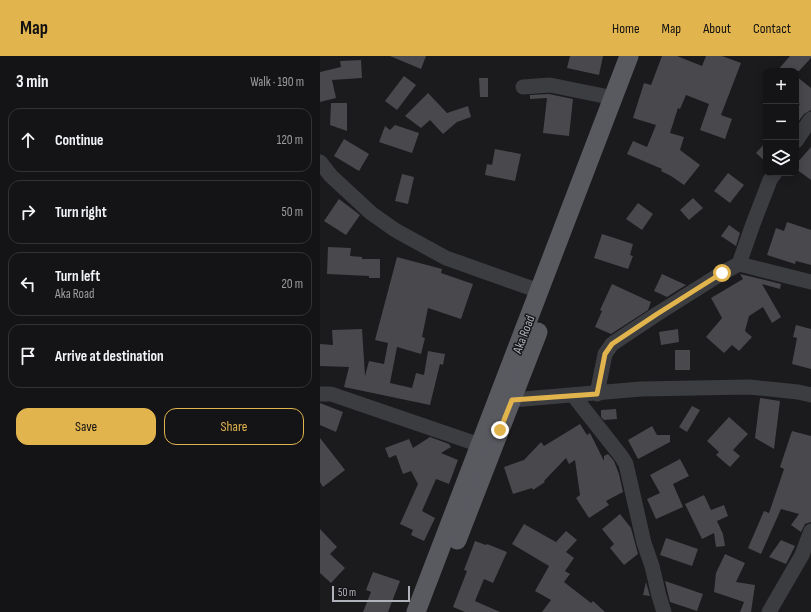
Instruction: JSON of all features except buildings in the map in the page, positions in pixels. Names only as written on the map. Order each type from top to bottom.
[{"type":"main road","name":"Aka Road","points":[[416,612],[629,56]]},
{"type":"main road","name":"Aka Road","points":[[429,612],[512,400],[642,56]]},
{"type":"street","points":[[523,87],[550,85],[614,98]]},
{"type":"street","points":[[797,140],[811,118]]},
{"type":"street","points":[[320,162],[331,176],[371,213],[395,230],[446,258],[539,291]]},
{"type":"street","points":[[739,264],[753,224],[773,176]]},
{"type":"street","points":[[597,394],[605,354],[612,344],[689,293],[739,264],[811,282]]},
{"type":"street","points":[[512,400],[597,394],[641,389],[749,387],[811,394]]},
{"type":"street","points":[[320,394],[331,394],[480,445]]},
{"type":"street","points":[[573,395],[626,464],[644,543],[652,566],[664,612]]},
{"type":"street","points":[[769,612],[802,555],[811,531]]},
{"type":"route","points":[[500,430],[512,400],[597,394],[605,354],[612,344],[722,273]]}]
